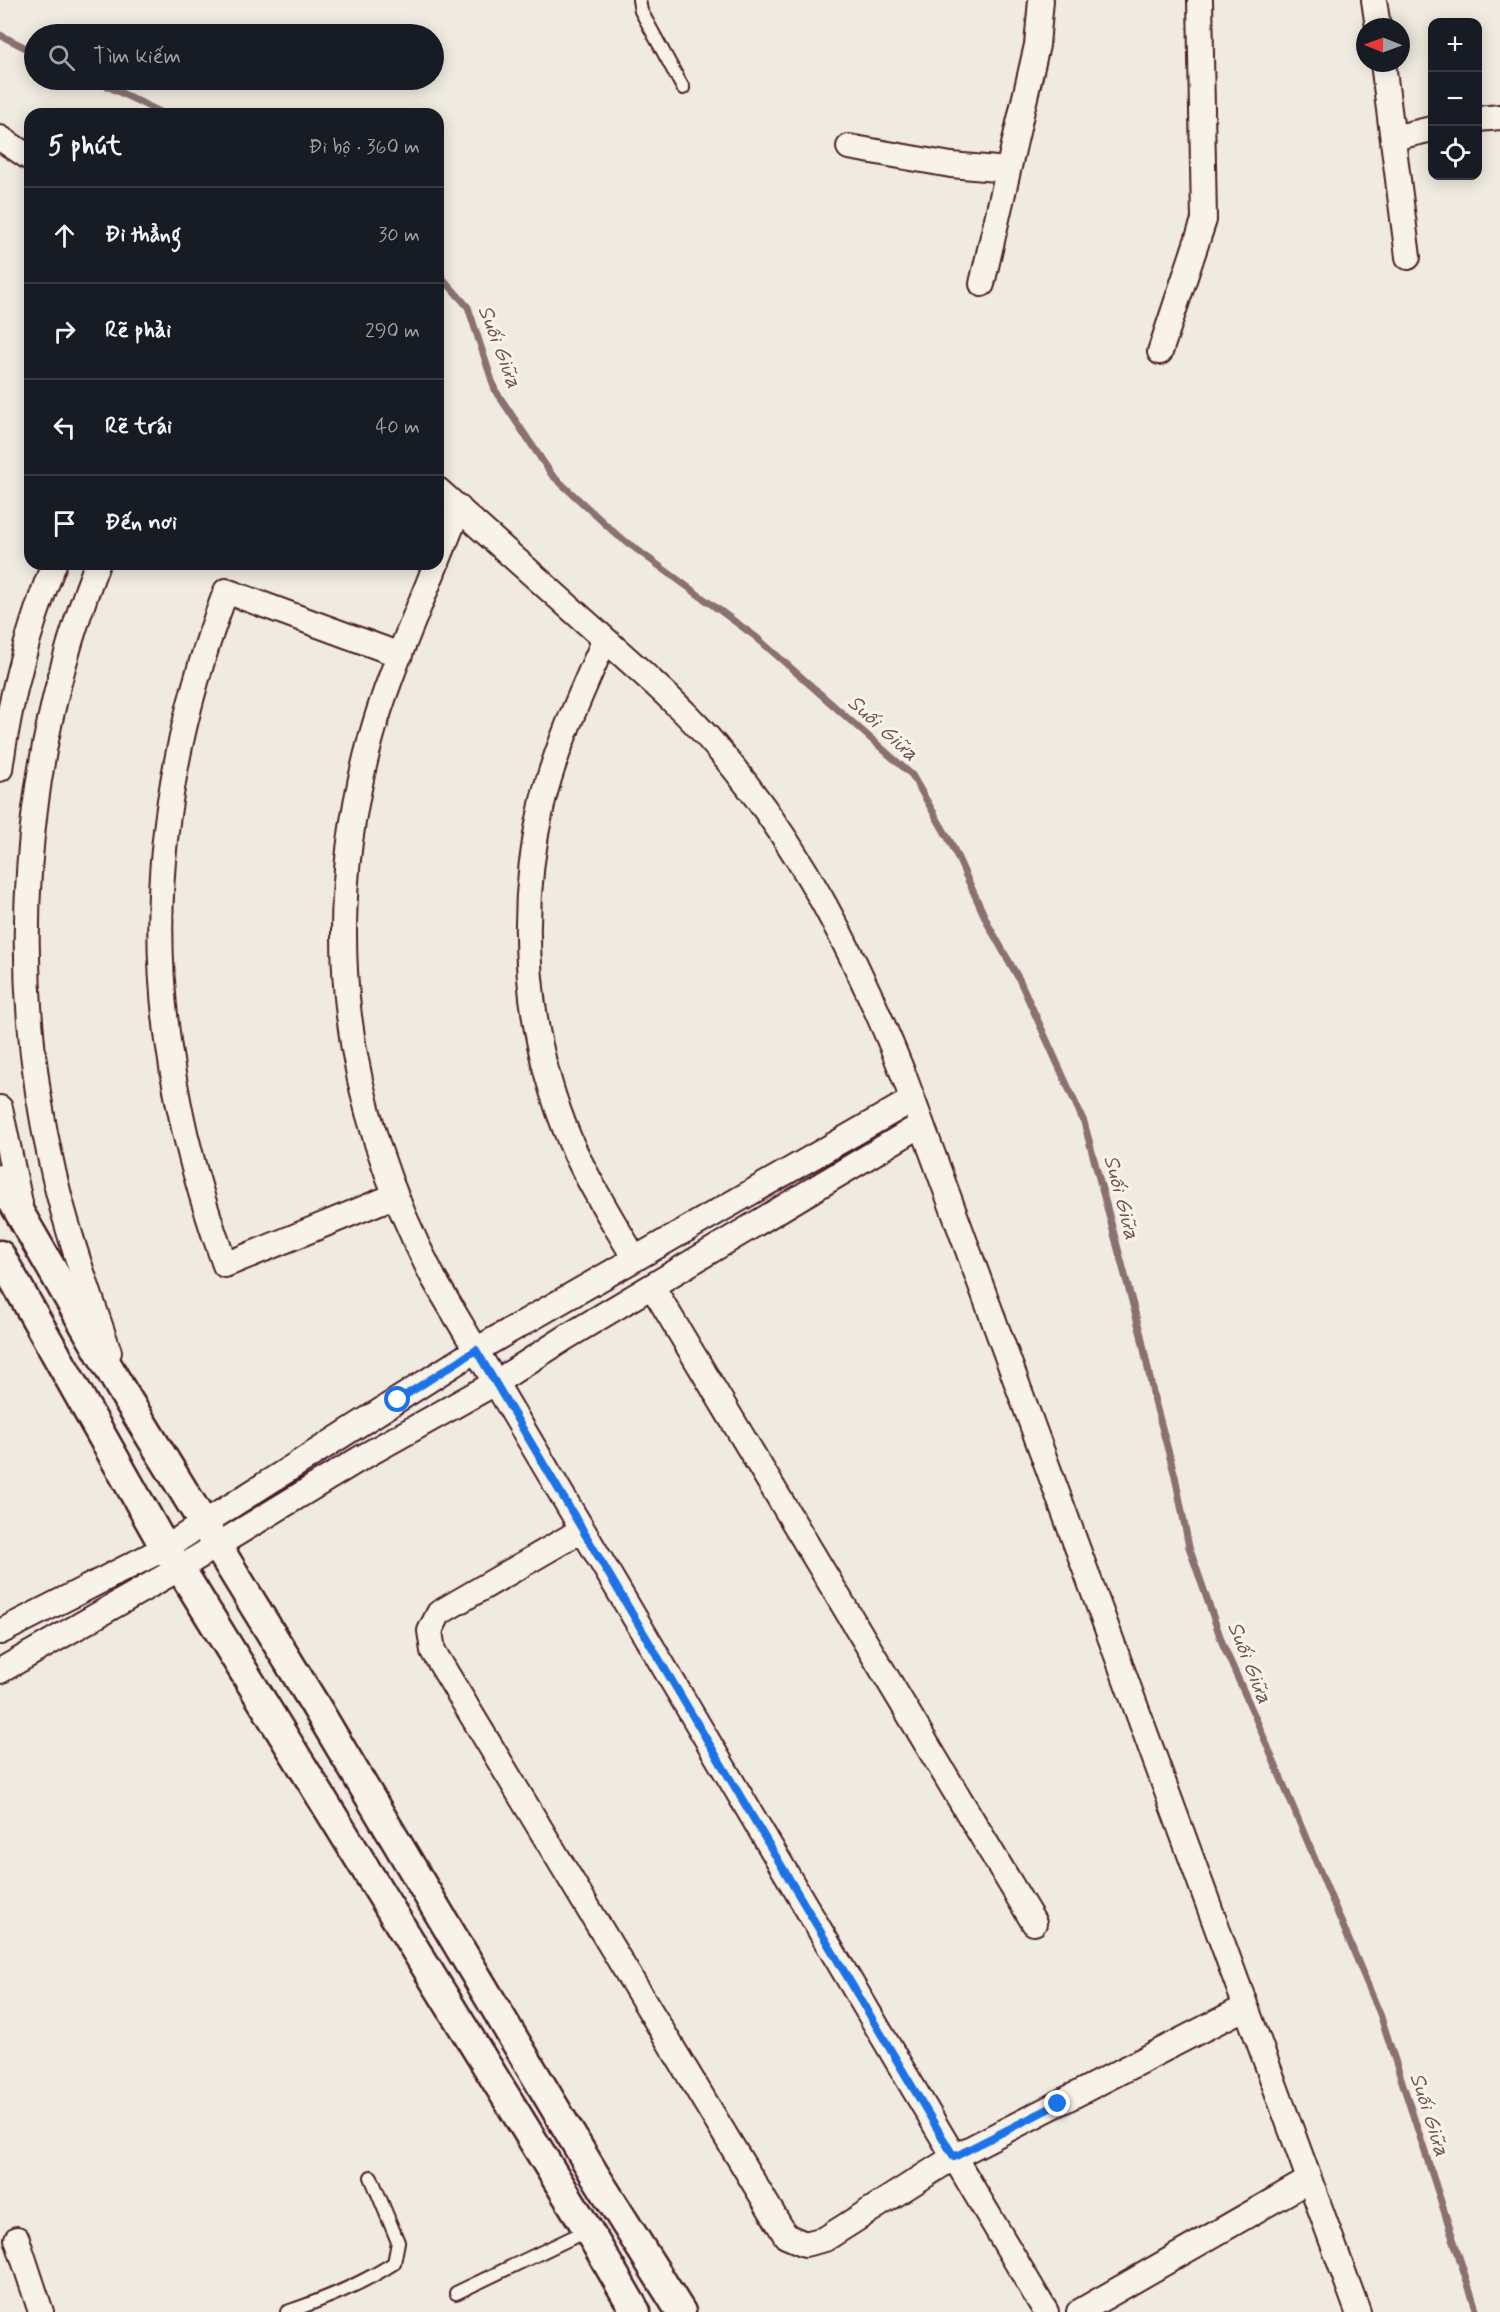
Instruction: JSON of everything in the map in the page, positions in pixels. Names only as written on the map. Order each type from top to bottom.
[{"type":"street","points":[[982,284],[1037,45],[1041,0]]},
{"type":"street","points":[[1160,352],[1204,220],[1200,0]]},
{"type":"street","points":[[1374,0],[1377,18]]},
{"type":"street","points":[[1384,72],[1408,257]]},
{"type":"street","points":[[1482,119],[1500,117]]},
{"type":"street","points":[[1392,138],[1428,130]]},
{"type":"street","points":[[0,138],[24,154]]},
{"type":"street","points":[[849,147],[951,165],[1008,170]]},
{"type":"street","points":[[444,495],[661,690],[717,747],[780,830],[830,913],[884,1026],[912,1100],[1358,2312]]},
{"type":"street","points":[[444,545],[459,508]]},
{"type":"street","points":[[0,769],[14,694],[30,634],[52,570]]},
{"type":"street","points":[[95,570],[69,646],[42,761],[33,820],[28,879],[28,998],[42,1116],[54,1174],[69,1232],[121,1389]]},
{"type":"street","points":[[434,570],[384,695],[360,778],[352,820],[343,906],[345,993],[352,1046],[368,1120],[394,1196],[434,1279],[1046,2312]]},
{"type":"street","points":[[394,1196],[225,1264],[193,1171],[173,1084],[165,1025],[160,927],[165,828],[182,731],[197,675],[226,591],[400,655]]},
{"type":"street","points":[[604,639],[559,749],[543,799],[530,882],[527,924],[528,966],[538,1039],[558,1110],[588,1178],[635,1259]]},
{"type":"street","points":[[0,726],[14,694]]},
{"type":"street","points":[[0,1671],[211,1534],[476,1350],[912,1100]]},
{"type":"street","points":[[0,1108],[14,1184],[24,1221]]},
{"type":"street","points":[[211,1534],[361,1458],[495,1383],[565,1338],[921,1125]]},
{"type":"street","points":[[0,1179],[121,1389],[211,1534],[592,2172],[681,2312]]},
{"type":"street","points":[[0,1255],[173,1558],[588,2230],[636,2312]]},
{"type":"street","points":[[652,1286],[1034,1923]]},
{"type":"street","points":[[582,1530],[439,1613],[430,1631],[433,1651],[786,2236],[805,2244],[825,2239],[954,2157],[1246,2007]]},
{"type":"street","points":[[0,1632],[173,1558]]},
{"type":"street","points":[[1078,2312],[1309,2180]]},
{"type":"street","points":[[17,2239],[41,2312]]},
{"type":"lane","points":[[639,0],[641,11],[683,88]]},
{"type":"lane","points":[[287,2312],[328,2298],[370,2279],[394,2263],[398,2242],[371,2177]]},
{"type":"lane","points":[[456,2293],[588,2230]]},
{"type":"waterway","name":"Suối Giữa","points":[[0,35],[24,47]]},
{"type":"waterway","name":"Suối Giữa","points":[[115,90],[152,108]]},
{"type":"waterway","name":"Suối Giữa","points":[[444,280],[468,307],[495,390],[552,475],[617,535],[756,637],[912,775],[951,843],[989,926],[1019,979],[1084,1122],[1141,1335],[1154,1398],[1175,1476],[1189,1547],[1223,1645],[1380,2014],[1477,2312]]},
{"type":"route","points":[[398,1400],[476,1350],[954,2157],[1058,2104]]}]
